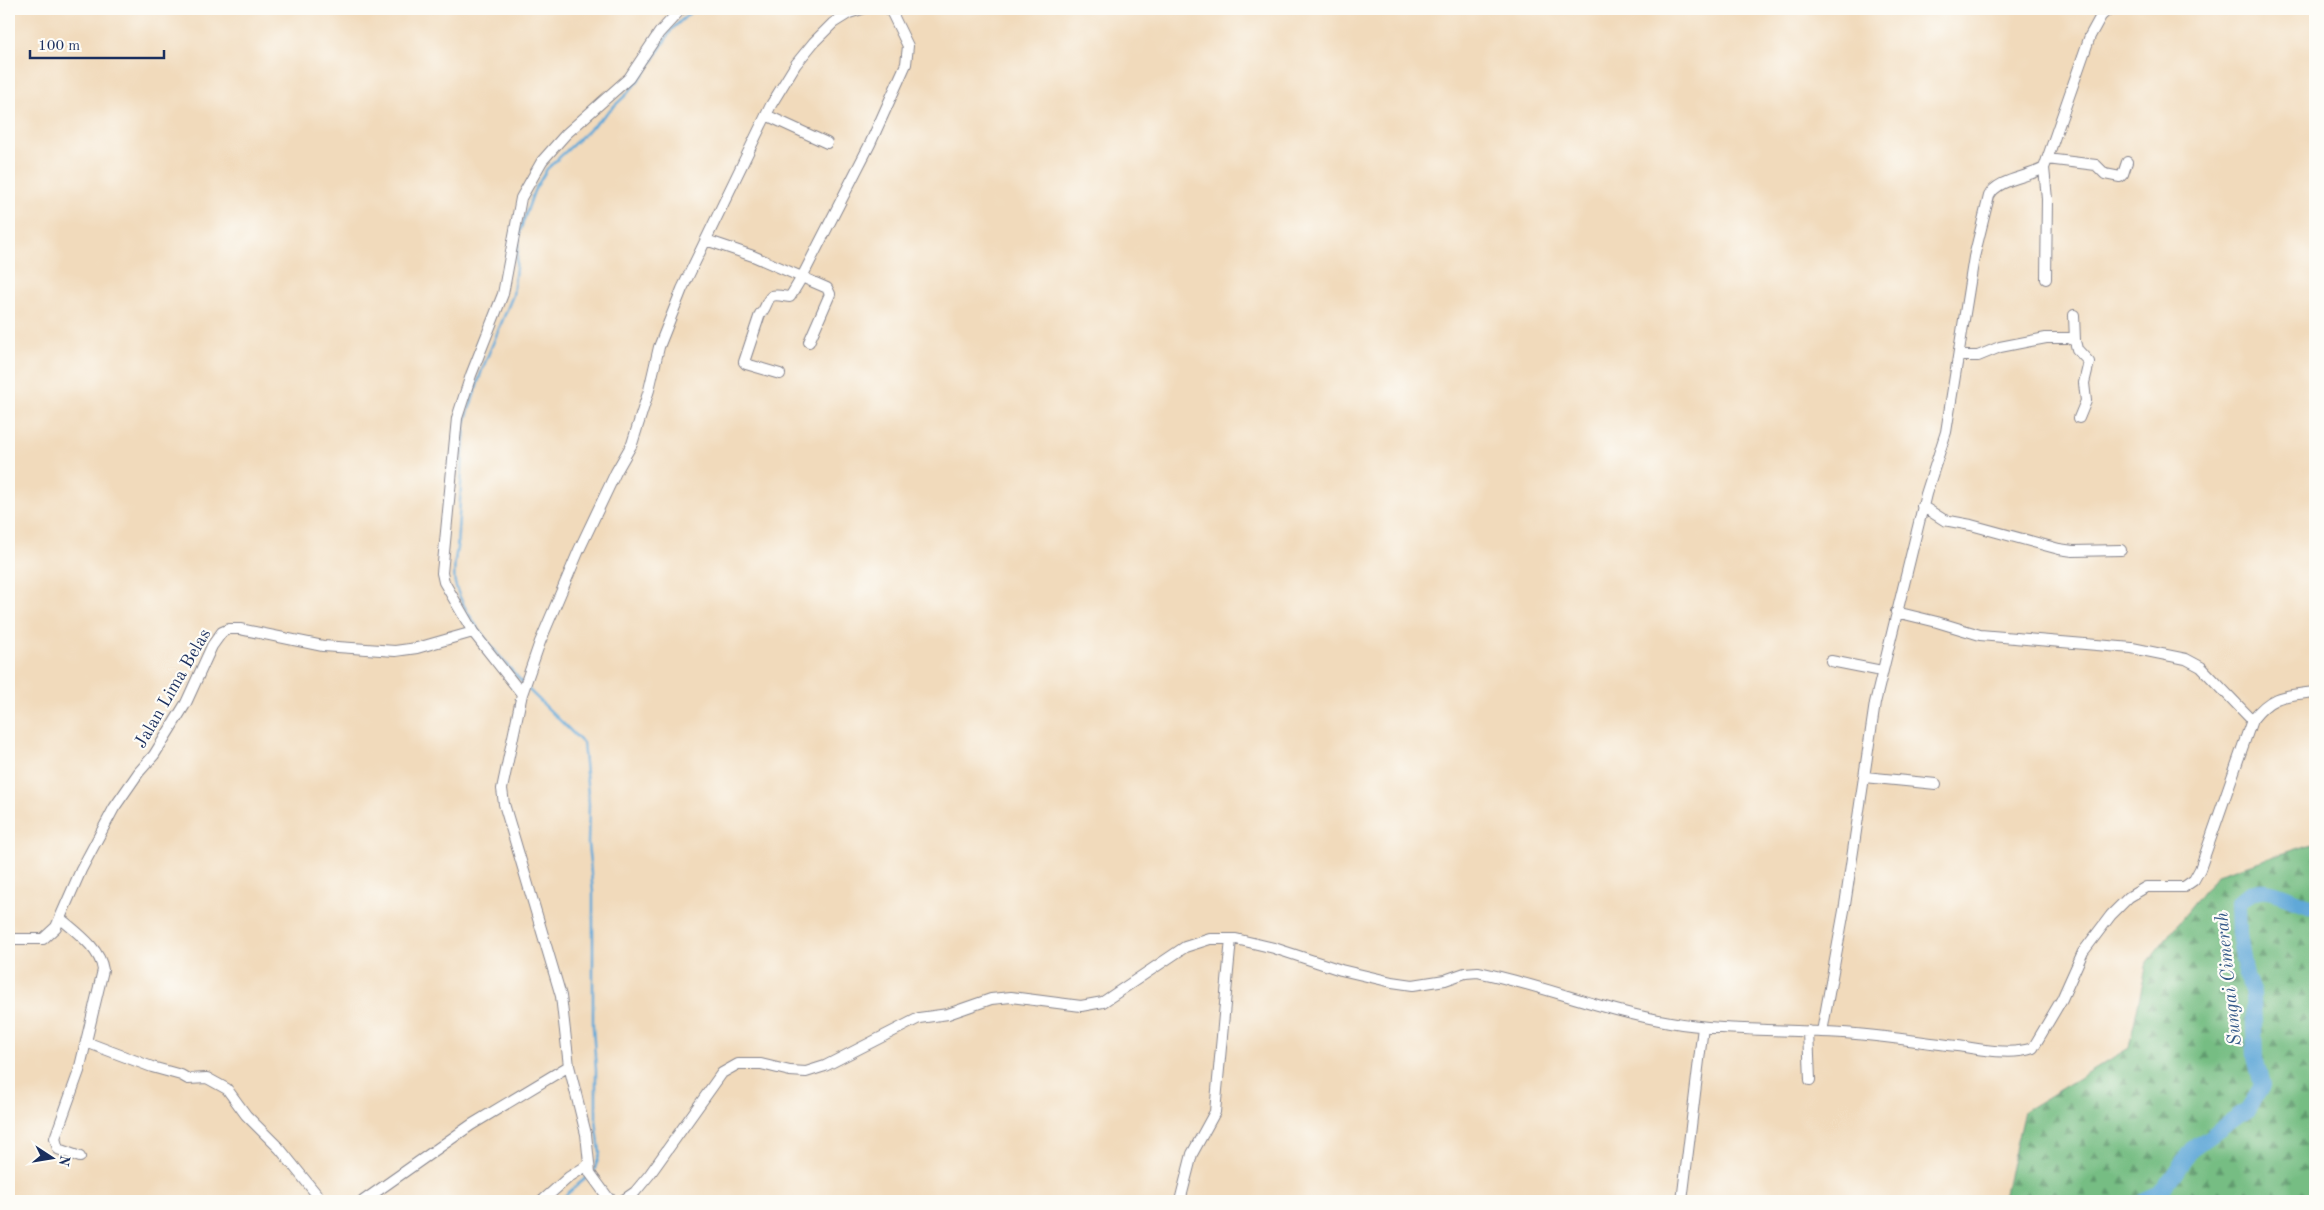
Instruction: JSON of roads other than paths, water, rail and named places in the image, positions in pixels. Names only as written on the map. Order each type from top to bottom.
[{"type":"street","points":[[523,692],[472,632],[444,582],[442,573],[456,430],[466,388],[503,294],[521,198],[547,155],[566,134],[629,78],[660,33],[681,9]]},
{"type":"street","points":[[615,1201],[609,1199],[591,1173],[586,1134],[569,1066],[561,996],[504,804],[502,789],[523,692],[532,664],[556,600],[616,472],[632,444],[649,390],[659,347],[682,289],[766,115],[796,64],[814,42],[849,13],[862,9]]},
{"type":"street","points":[[780,374],[744,362],[760,314],[765,310],[770,297],[774,295],[790,297],[802,277],[870,144],[906,64],[908,46],[890,9]]},
{"type":"street","points":[[2046,279],[2047,199],[2045,164],[2090,36],[2101,16],[2109,9]]},
{"type":"street","points":[[766,115],[827,143]]},
{"type":"street","points":[[1822,1032],[1865,777],[1875,703],[1922,506],[1946,432],[1960,356],[1974,258],[1992,190],[2000,184],[2021,178],[2045,164],[2096,166],[2105,174],[2120,177],[2127,162]]},
{"type":"street","points":[[706,240],[753,256],[827,288],[830,294],[809,342]]},
{"type":"street","points":[[2074,315],[2077,349],[2089,362],[2084,383],[2086,401],[2079,418]]},
{"type":"street","points":[[1960,356],[1978,356],[2000,347],[2046,338],[2069,338],[2075,341]]},
{"type":"street","points":[[1922,506],[1944,520],[1971,524],[2059,549],[2073,552],[2121,550]]},
{"type":"street","points":[[1896,612],[1980,635],[2132,648],[2186,659],[2201,667],[2252,720]]},
{"type":"street","name":"Jalan Lima Belas","points":[[9,939],[43,939],[56,927],[81,870],[114,808],[139,772],[154,755],[177,718],[212,646],[222,632],[229,628],[240,629],[323,646],[395,651],[417,648],[472,632]]},
{"type":"street","points":[[1831,661],[1882,671]]},
{"type":"street","points":[[622,1201],[635,1192],[650,1174],[722,1073],[738,1064],[761,1064],[790,1071],[806,1072],[825,1066],[919,1018],[948,1014],[991,999],[1011,997],[1081,1006],[1103,1002],[1184,947],[1210,939],[1232,939],[1274,948],[1341,970],[1413,985],[1445,980],[1465,973],[1478,972],[1598,1006],[1669,1022],[1703,1027],[1808,1031],[1886,1037],[1997,1051],[2023,1052],[2033,1048],[2062,999],[2083,952],[2129,897],[2146,887],[2184,887],[2194,880],[2200,869],[2252,720],[2265,704],[2273,700],[2315,692]]},
{"type":"street","points":[[1865,777],[1936,784]]},
{"type":"street","points":[[60,918],[90,945],[102,964],[103,970],[79,1071],[55,1138],[58,1149],[80,1157]]},
{"type":"street","points":[[1180,1201],[1192,1154],[1215,1112],[1232,939]]},
{"type":"street","points":[[1682,1201],[1703,1027]]},
{"type":"street","points":[[1808,1031],[1810,1080]]},
{"type":"street","points":[[86,1042],[166,1072],[181,1075],[188,1080],[206,1078],[227,1089],[246,1115],[280,1149],[322,1201]]},
{"type":"street","points":[[363,1201],[471,1126],[569,1066]]},
{"type":"street","points":[[542,1201],[569,1177],[591,1173]]},
{"type":"waterway","points":[[523,683],[493,649],[474,623],[459,596],[455,583],[454,565],[457,548],[465,422],[482,370],[513,295],[520,231],[534,191],[547,169],[626,95],[647,70],[672,29],[694,9]]},
{"type":"waterway","points":[[528,689],[583,743],[589,804],[588,844],[593,892],[593,1027],[596,1070],[596,1120],[600,1153],[594,1171]]},
{"type":"waterway","name":"Sungai Cimerah","points":[[2144,1201],[2160,1194],[2192,1149],[2248,1109],[2262,1086],[2255,1057],[2253,994],[2246,976],[2239,934],[2238,903],[2257,891],[2266,891],[2315,907]]},
{"type":"waterway","points":[[559,1201],[588,1176]]}]
